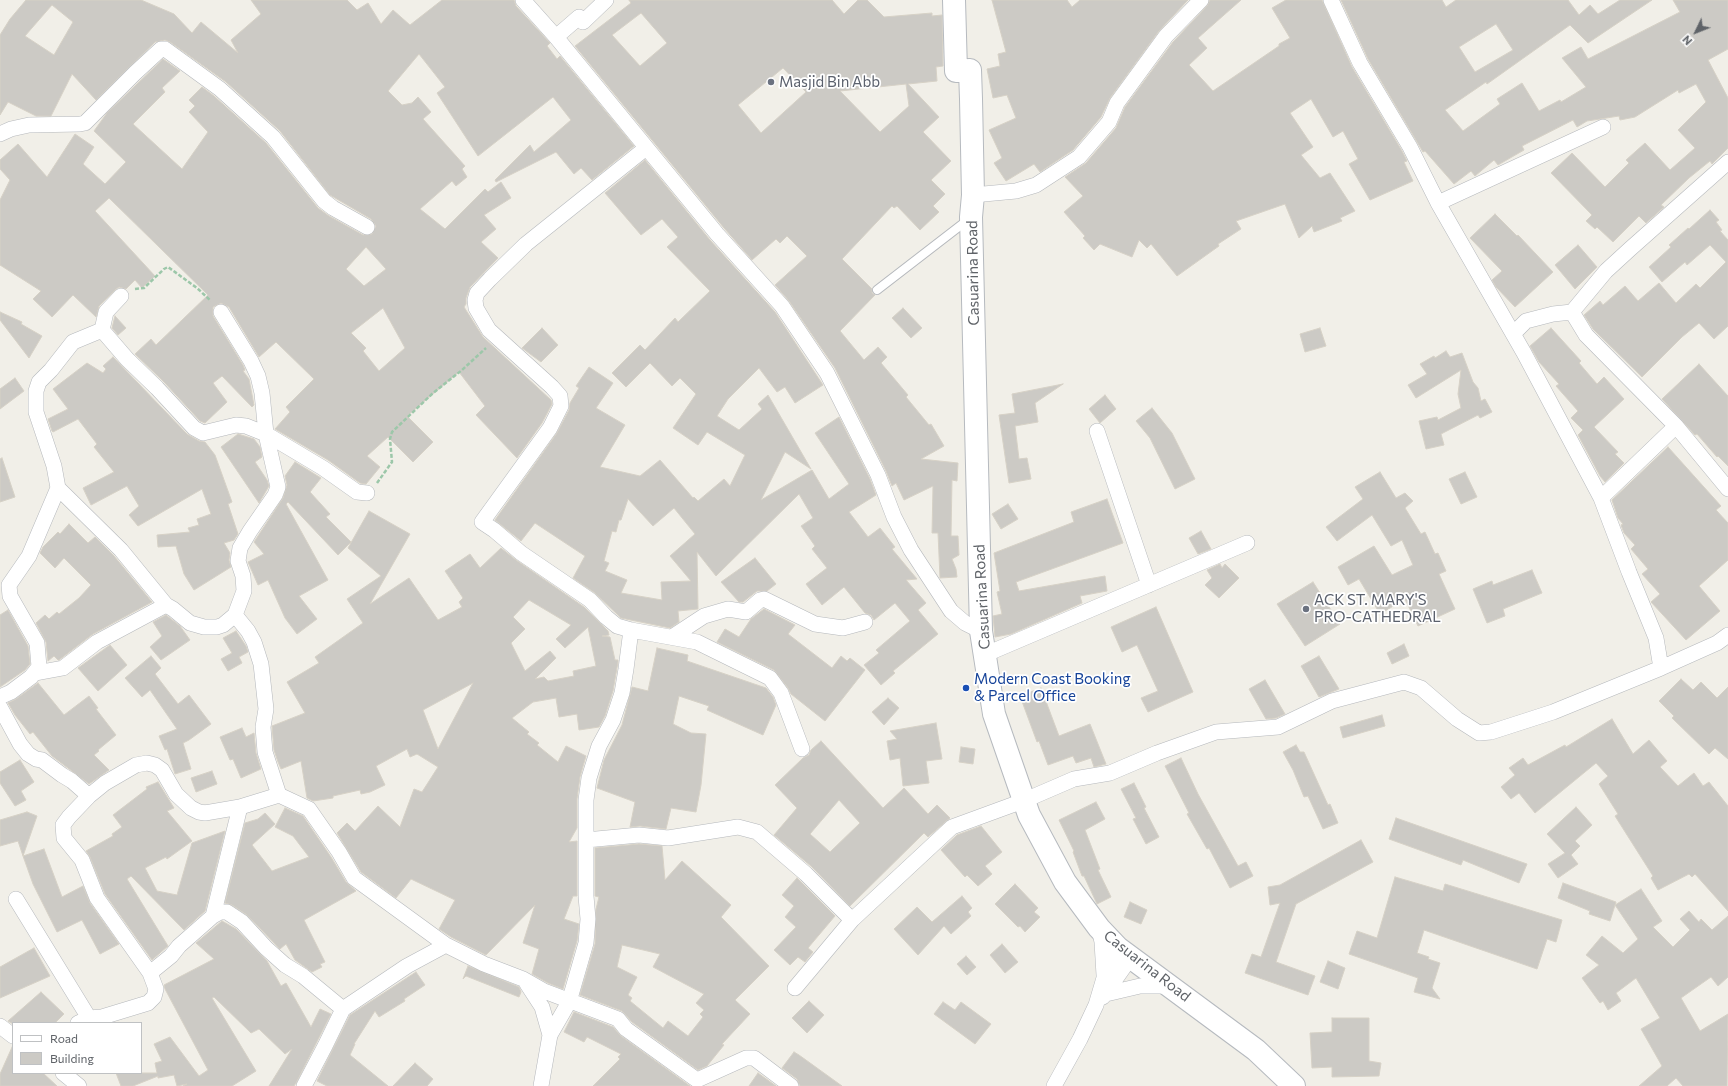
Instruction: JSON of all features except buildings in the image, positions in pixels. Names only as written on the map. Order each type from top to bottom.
[{"type":"street","points":[[523,0],[556,37],[717,234],[782,306],[827,373],[878,474],[894,517],[911,550],[952,611],[965,623],[981,631]]},
{"type":"street","points":[[556,37],[579,17],[583,22],[606,0]]},
{"type":"street","name":"Casuarina Road","points":[[954,0],[956,71],[970,70],[973,195],[971,217],[981,631],[994,714],[1029,815],[1052,860],[1099,928],[1125,952],[1256,1050],[1294,1086]]},
{"type":"street","points":[[973,195],[1016,191],[1036,185],[1079,157],[1109,122],[1117,103],[1166,36],[1201,0]]},
{"type":"street","points":[[1331,0],[1360,63],[1410,148],[1438,203],[1512,334],[1601,498],[1656,638],[1661,668]]},
{"type":"street","points":[[0,134],[10,129],[29,126],[85,123],[158,51],[165,49],[220,89],[273,137],[324,201],[333,208],[367,227]]},
{"type":"street","points":[[1438,203],[1603,127]]},
{"type":"street","points":[[646,148],[526,244],[477,293],[475,300],[476,308],[485,325],[497,338],[552,387],[560,396],[561,406],[550,428],[482,522],[521,553],[590,600],[617,626],[631,630],[698,642],[770,678],[781,693],[802,749]]},
{"type":"street","points":[[1512,334],[1526,321],[1553,314],[1572,312],[1620,258],[1728,162]]},
{"type":"street","points":[[102,330],[106,312],[121,296]]},
{"type":"street","points":[[58,488],[121,550],[166,605],[173,609],[190,624],[204,627],[217,627],[222,625],[235,614],[244,591],[238,561],[240,548],[275,495],[278,487],[266,434],[262,393],[258,376],[251,361],[221,312]]},
{"type":"street","points":[[1572,312],[1586,335],[1676,426],[1728,489]]},
{"type":"street","points":[[102,330],[127,359],[157,388],[194,428],[203,433],[241,425],[266,434],[323,468],[357,492],[366,493]]},
{"type":"street","points":[[0,697],[11,692],[36,673],[39,667],[37,643],[10,596],[9,585],[29,556],[58,488],[54,466],[36,412],[36,390],[39,382],[51,370],[73,342],[102,330]]},
{"type":"street","points":[[1601,498],[1676,426]]},
{"type":"street","points":[[1097,431],[1149,585]]},
{"type":"street","points":[[984,655],[1247,543]]},
{"type":"street","points":[[672,637],[704,616],[728,609],[746,612],[760,600],[764,599],[815,624],[843,628],[865,622]]},
{"type":"street","points":[[36,673],[63,668],[97,642],[166,605]]},
{"type":"street","points":[[235,614],[248,631],[254,642],[261,664],[266,709],[263,727],[265,752],[279,795]]},
{"type":"street","points":[[541,1086],[550,1035],[569,1002],[586,943],[588,919],[586,896],[586,800],[589,778],[599,746],[613,720],[622,693],[631,630]]},
{"type":"street","points":[[795,988],[852,920],[952,827],[1023,801],[1074,779],[1110,773],[1156,753],[1216,732],[1278,728],[1332,701],[1404,682],[1421,688],[1457,719],[1479,733],[1491,732],[1553,712],[1661,668],[1717,643],[1728,635]]},
{"type":"street","points":[[0,707],[20,744],[28,754],[36,759],[42,760],[62,776],[72,780],[89,796]]},
{"type":"street","points":[[16,899],[84,1021],[148,1003],[154,997],[156,989],[150,973],[97,898],[82,860],[64,838],[63,825],[89,796],[105,783],[136,765],[147,763],[155,765],[162,770],[176,794],[191,808],[205,813],[240,807],[279,795],[309,809],[354,878],[446,945],[484,964],[523,979],[544,991],[569,1002],[582,1005],[618,1019],[626,1029],[697,1080],[746,1058],[754,1058],[791,1086]]},
{"type":"street","points":[[213,916],[240,807]]},
{"type":"street","points":[[586,840],[639,835],[668,838],[738,827],[757,832],[806,874],[852,920]]},
{"type":"street","points":[[150,973],[171,956],[179,946],[213,916],[220,912],[227,912],[242,922],[266,948],[343,1009]]},
{"type":"street","points":[[1054,1086],[1080,1039],[1096,1005],[1104,978],[1102,942],[1099,928]]},
{"type":"street","points":[[304,1086],[343,1009],[407,966],[446,945]]},
{"type":"street","points":[[1104,978],[1125,952]]},
{"type":"street","points":[[1096,1005],[1106,994],[1125,952]]},
{"type":"street","points":[[523,979],[542,1007],[550,1035]]},
{"type":"street","points":[[1106,994],[1140,986],[1169,986]]},
{"type":"street","points":[[0,1026],[12,1035]]},
{"type":"street","points":[[63,1074],[79,1086]]},
{"type":"lane","points":[[877,290],[971,217]]},
{"type":"path","points":[[121,296],[130,288],[144,288],[168,267],[197,288],[221,312]]},
{"type":"path","points":[[366,493],[371,491],[392,462],[390,439],[392,432],[432,394],[472,362],[497,338]]},
{"type":"place","name":"Masjid Bin Abb","points":[[771,82]]},
{"type":"place","name":"ACK ST. MARY'S PRO-CATHEDRAL","points":[[1306,609]]},
{"type":"place","name":"Modern Coast Booking & Parcel Office","points":[[966,688]]}]
